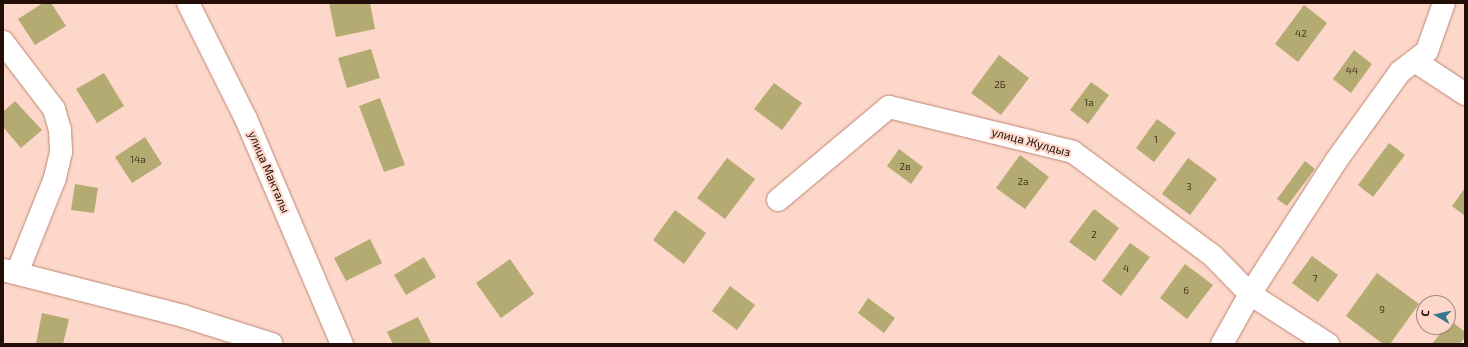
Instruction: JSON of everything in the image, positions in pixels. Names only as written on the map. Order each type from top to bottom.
[{"type":"street","name":"улица Макталы","points":[[188,3],[246,119],[342,344]]},
{"type":"street","points":[[1222,344],[1250,294],[1336,161],[1400,72],[1427,51],[1444,3]]},
{"type":"street","points":[[3,42],[54,109],[60,130],[61,152],[55,178],[10,272],[183,316],[272,344]]},
{"type":"street","points":[[1414,61],[1465,94]]},
{"type":"street","name":"улица Жулдыз","points":[[778,200],[889,107],[1073,152],[1213,256],[1250,294],[1328,344]]},
{"type":"building","points":[[43,3],[51,3],[66,26],[35,45],[18,19]]},
{"type":"building","points":[[329,3],[370,3],[375,29],[336,37]]},
{"type":"building","points":[[1304,5],[1327,23],[1298,62],[1275,44]]},
{"type":"building","points":[[371,49],[380,78],[347,88],[338,58]]},
{"type":"building","points":[[1354,50],[1372,64],[1351,93],[1333,79]]},
{"type":"building","points":[[999,55],[1029,78],[1001,115],[971,93]]},
{"type":"building","points":[[104,73],[124,106],[97,123],[76,89]]},
{"type":"building","points":[[1091,82],[1109,95],[1088,124],[1070,110]]},
{"type":"building","points":[[774,83],[802,103],[782,130],[754,109]]},
{"type":"building","points":[[380,98],[405,165],[384,172],[359,106]]},
{"type":"building","points":[[15,101],[42,130],[21,148],[3,127],[3,112]]},
{"type":"building","points":[[1157,119],[1176,133],[1154,162],[1136,148]]},
{"type":"building","points":[[145,137],[162,164],[132,183],[115,157]]},
{"type":"building","points":[[1389,143],[1405,155],[1373,197],[1358,185]]},
{"type":"building","points":[[899,149],[923,167],[911,184],[887,166]]},
{"type":"building","points":[[1020,155],[1049,177],[1025,209],[996,188]]},
{"type":"building","points":[[727,158],[755,179],[725,219],[697,198]]},
{"type":"building","points":[[1188,158],[1217,179],[1190,215],[1162,194]]},
{"type":"building","points":[[1305,161],[1315,169],[1287,206],[1277,199]]},
{"type":"building","points":[[75,184],[98,188],[94,213],[71,210]]},
{"type":"building","points":[[1465,188],[1465,216],[1452,206]]},
{"type":"building","points":[[1094,209],[1119,228],[1095,261],[1069,242]]},
{"type":"building","points":[[675,210],[706,233],[684,264],[653,240]]},
{"type":"building","points":[[370,239],[382,263],[346,281],[334,258]]},
{"type":"building","points":[[1130,243],[1150,257],[1121,296],[1102,281]]},
{"type":"building","points":[[1312,256],[1338,275],[1318,302],[1292,283]]},
{"type":"building","points":[[424,257],[436,277],[406,295],[394,275]]},
{"type":"building","points":[[510,259],[534,294],[501,318],[476,283]]},
{"type":"building","points":[[1185,264],[1213,285],[1187,319],[1160,298]]},
{"type":"building","points":[[1377,273],[1416,302],[1416,308],[1390,344],[1383,344],[1346,316]]},
{"type":"building","points":[[730,286],[755,305],[737,330],[712,311]]},
{"type":"building","points":[[868,298],[895,318],[884,333],[858,313]]},
{"type":"building","points":[[42,313],[69,319],[63,344],[36,344]]},
{"type":"building","points":[[418,317],[431,343],[393,344],[387,332]]},
{"type":"building","points":[[1456,325],[1465,332],[1465,337],[1460,344],[1432,344],[1439,335],[1456,335]]}]
